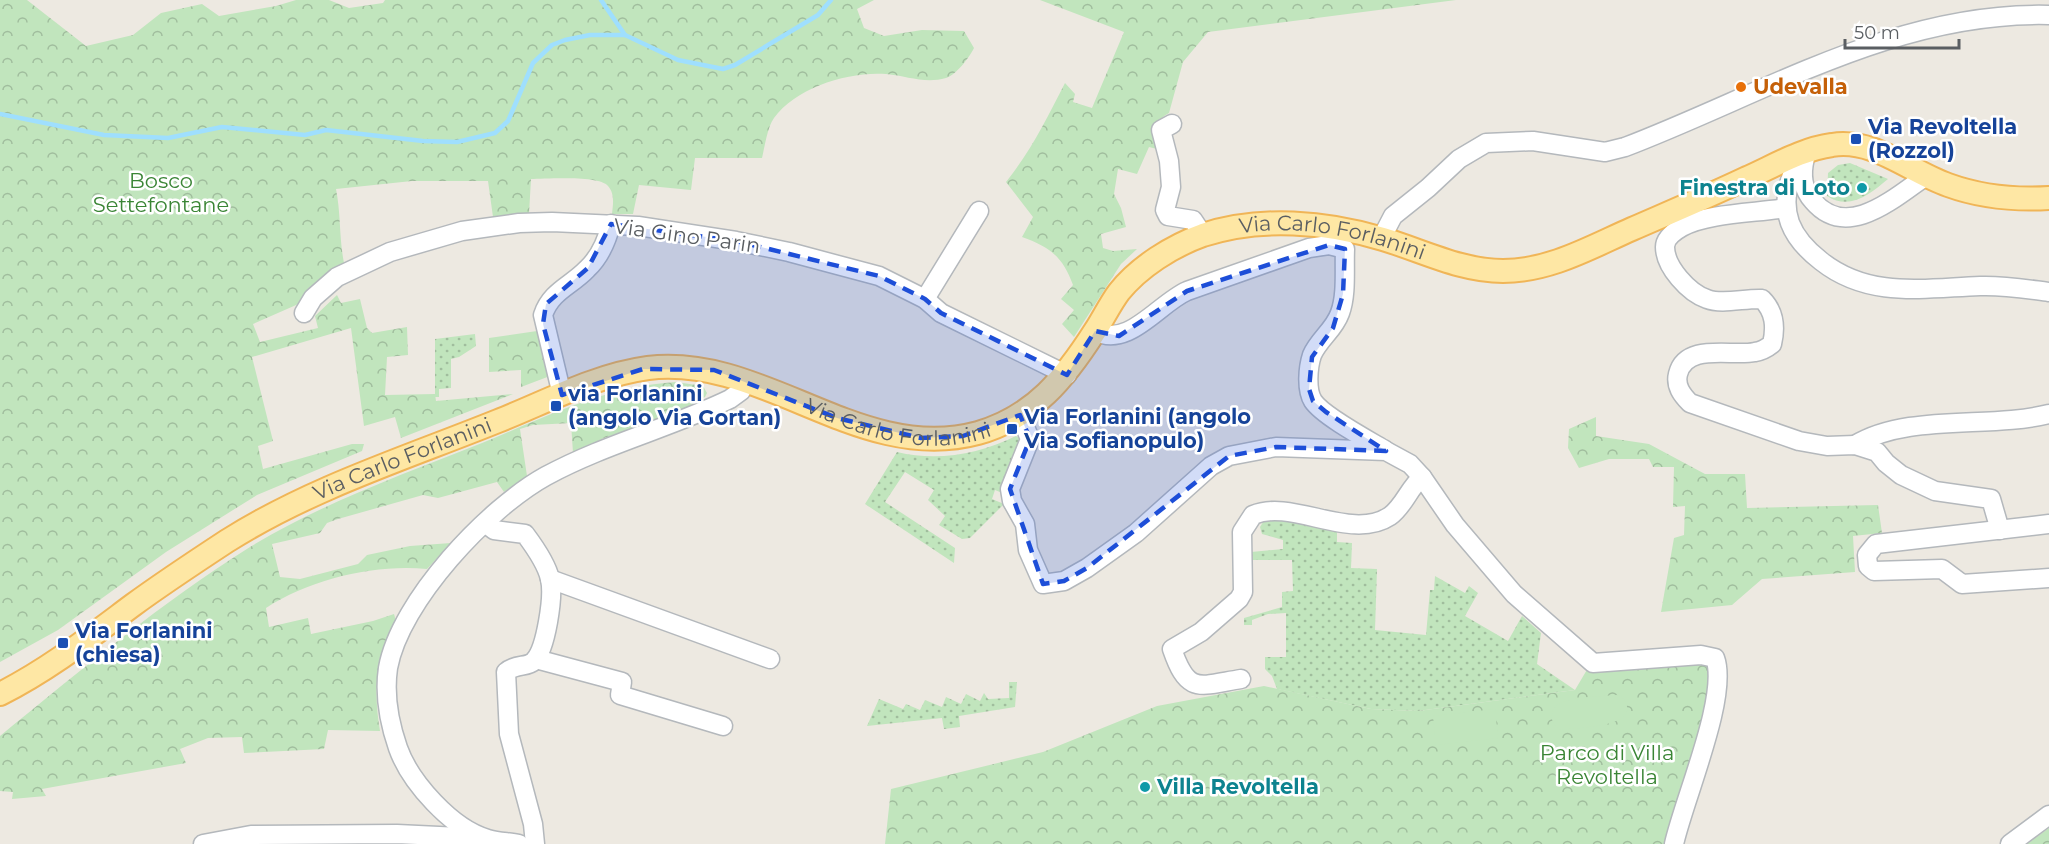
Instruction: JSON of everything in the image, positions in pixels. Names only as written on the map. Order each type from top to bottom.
[{"type":"main road","name":"Via Carlo Forlanini","points":[[0,694],[59,659],[140,600],[271,515],[345,481],[610,377],[652,368],[714,370],[747,380],[837,418],[900,435],[921,438],[974,434],[1020,415],[1047,396],[1067,375],[1120,291],[1141,271],[1165,253],[1203,236],[1238,226],[1317,225],[1381,238],[1439,260],[1473,268],[1498,271],[1529,270],[1554,263],[1807,151],[1850,143],[1869,148],[1926,176],[1981,195],[2023,199],[2049,198]]},
{"type":"street","points":[[1381,238],[1393,216],[1428,189],[1459,159],[1486,143],[1533,141],[1605,152],[1625,147],[1783,78],[1923,28],[1962,20],[2049,15]]},
{"type":"street","points":[[1172,124],[1161,130],[1169,161],[1171,187],[1165,210],[1168,216],[1193,220],[1203,236]]},
{"type":"street","points":[[1807,151],[1802,178],[1807,194],[1832,217],[1846,219],[1879,208],[1926,176]]},
{"type":"street","points":[[1807,151],[1792,172],[1788,217],[1808,251],[1832,270],[1860,283],[1896,290],[1982,286],[2049,292]]},
{"type":"street","points":[[926,299],[979,211]]},
{"type":"street","points":[[1788,217],[1739,215],[1683,227],[1669,237],[1665,247],[1668,260],[1693,292],[1708,300],[1761,299],[1769,306],[1774,319],[1775,331],[1772,344],[1754,353],[1712,353],[1690,357],[1678,372],[1677,384],[1681,394],[1690,403],[1799,441],[1827,446],[1855,446],[1877,452],[1901,475],[1935,491],[1991,499],[2000,530]]},
{"type":"street","name":"Via Gino Parin","points":[[304,313],[313,298],[337,277],[356,266],[420,243],[462,231],[519,223],[611,224],[736,241],[789,252],[879,276],[926,299],[941,313],[1067,375]]},
{"type":"street","points":[[562,395],[543,315],[555,293],[588,268],[601,250],[611,224]]},
{"type":"street","points":[[1095,331],[1106,337],[1119,336],[1131,330],[1173,297],[1187,291],[1309,248],[1329,245],[1345,249],[1341,312],[1333,328],[1321,340],[1312,357],[1309,389],[1313,401],[1386,451],[1410,464],[1422,477],[1460,531],[1514,594],[1593,663],[1701,655],[1715,658],[1720,675],[1717,701],[1679,820],[1674,844]]},
{"type":"street","points":[[486,839],[459,824],[417,783],[400,752],[391,726],[387,692],[388,667],[405,620],[424,591],[485,523],[512,498],[547,476],[614,444],[711,408],[741,391],[747,380]]},
{"type":"street","points":[[1855,446],[1865,439],[1896,431],[2049,414]]},
{"type":"street","points":[[1020,415],[1030,439],[1010,489],[1012,501],[1025,524],[1028,550],[1043,584],[1064,581],[1087,568],[1136,533],[1211,466],[1229,456],[1276,447],[1386,451]]},
{"type":"street","points":[[1241,679],[1202,686],[1188,681],[1181,674],[1172,649],[1201,632],[1239,599],[1243,592],[1242,532],[1253,515],[1272,511],[1345,523],[1380,521],[1396,510],[1413,484],[1422,477]]},
{"type":"street","points":[[485,523],[494,530],[525,534],[550,579],[549,620],[536,659],[529,665],[512,666],[506,672],[509,734],[533,824],[535,844]]},
{"type":"street","points":[[2049,524],[1876,544],[1867,555],[1868,566],[1874,571],[1887,573],[1942,569],[1962,584],[2049,578]]},
{"type":"street","points":[[550,579],[770,659]]},
{"type":"street","points":[[536,659],[622,682],[620,694],[723,726]]},
{"type":"street","points":[[2010,844],[2049,815]]},
{"type":"street","points":[[203,844],[251,835],[397,834],[486,839],[519,844]]},
{"type":"highlighted area","points":[[611,224],[736,241],[879,276],[925,299],[941,313],[1067,375],[1095,331],[1119,336],[1187,291],[1329,245],[1345,249],[1343,294],[1333,328],[1312,357],[1309,389],[1313,401],[1326,412],[1386,451],[1276,447],[1229,456],[1087,568],[1064,581],[1043,584],[1010,489],[1030,439],[1020,415],[963,436],[921,438],[837,418],[714,370],[643,369],[562,395],[543,324],[546,304],[588,268]]},
{"type":"green space","name":"Bosco Settefontane","points":[[0,0],[27,0],[86,46],[133,35],[161,13],[202,4],[219,16],[276,6],[296,0],[329,0],[349,8],[383,3],[385,0],[874,0],[857,9],[864,28],[884,36],[922,30],[964,31],[974,48],[962,66],[946,78],[923,80],[886,74],[856,75],[825,83],[810,90],[784,107],[774,118],[762,158],[695,158],[691,190],[639,185],[633,214],[612,214],[613,196],[608,186],[594,180],[584,179],[531,179],[529,214],[493,217],[488,181],[412,181],[336,189],[344,263],[315,285],[303,302],[253,324],[260,342],[318,328],[315,316],[337,295],[341,303],[360,299],[367,328],[372,333],[407,327],[408,355],[387,357],[385,395],[435,394],[436,401],[513,394],[401,438],[395,417],[364,426],[351,328],[252,357],[273,441],[258,446],[263,469],[352,444],[364,444],[362,451],[257,495],[166,552],[58,630],[0,662]]},
{"type":"green space","points":[[1040,0],[1456,0],[1208,32],[1183,62],[1169,113],[1159,120],[1155,128],[1157,149],[1149,147],[1137,174],[1118,169],[1114,194],[1126,227],[1101,234],[1103,248],[1113,251],[1137,249],[1121,264],[1074,337],[1062,324],[1074,310],[1061,299],[1073,285],[1069,275],[1060,260],[1048,249],[1022,237],[1033,217],[1006,182],[1031,146],[1065,83],[1075,94],[1073,102],[1092,108],[1124,32]]},
{"type":"green space","points":[[1850,163],[1888,179],[1867,195],[1852,201],[1844,202],[1827,196],[1828,173],[1838,165]]},
{"type":"green space","points":[[537,331],[550,376],[521,387],[521,370],[489,372],[489,338]]},
{"type":"green space","points":[[475,334],[476,346],[459,357],[451,359],[451,388],[439,389],[439,397],[435,397],[435,339]]},
{"type":"green space","points":[[676,382],[703,386],[707,393],[705,397],[674,414],[604,438],[573,453],[571,423],[533,425],[520,429],[527,476],[504,492],[497,482],[438,498],[423,495],[327,523],[320,533],[272,544],[280,577],[300,579],[358,564],[367,555],[410,546],[451,543],[427,569],[386,569],[344,576],[303,589],[266,608],[269,627],[308,618],[311,634],[373,621],[394,614],[395,624],[382,654],[378,673],[377,703],[380,731],[328,730],[324,749],[244,753],[242,737],[208,738],[180,749],[186,763],[42,789],[46,796],[12,799],[13,792],[0,791],[0,736],[185,590],[250,547],[334,503],[553,413],[601,396],[650,385]]},
{"type":"green space","points":[[1596,417],[1596,436],[1649,444],[1705,474],[1745,474],[1747,508],[1878,505],[1882,533],[1853,536],[1855,572],[1762,579],[1732,605],[1661,612],[1674,538],[1684,535],[1685,506],[1673,507],[1674,467],[1653,467],[1649,459],[1609,459],[1579,468],[1568,448],[1569,429]]},
{"type":"green space","points":[[1016,436],[1022,440],[1007,495],[995,490],[992,499],[1004,504],[970,538],[962,539],[939,525],[945,516],[928,500],[934,490],[905,472],[885,502],[955,548],[954,563],[865,504],[897,452],[943,456],[973,452]]},
{"type":"green space","points":[[1265,519],[1337,527],[1337,542],[1352,543],[1351,568],[1377,569],[1375,630],[1426,635],[1430,590],[1434,590],[1435,576],[1465,593],[1469,586],[1478,593],[1465,616],[1508,641],[1522,616],[1541,633],[1537,664],[1575,690],[1418,711],[1371,709],[1277,689],[1272,676],[1265,669],[1265,657],[1286,657],[1286,613],[1268,614],[1252,620],[1252,625],[1244,625],[1244,618],[1282,607],[1282,592],[1293,591],[1292,560],[1251,560],[1251,552],[1283,549],[1283,540],[1262,534],[1260,527]]},
{"type":"green space","name":"Parco di Villa Revoltella","points":[[1703,661],[1712,668],[1713,680],[1667,844],[885,844],[891,789],[1043,752],[1157,706],[1264,686],[1371,709],[1418,711],[1575,690],[1588,668]]},
{"type":"green space","points":[[1009,682],[1017,682],[1015,707],[959,716],[960,727],[944,729],[942,718],[867,726],[879,699],[903,709],[906,704],[920,710],[925,700],[942,707],[946,697],[961,704],[966,694],[980,701],[984,693],[988,699],[1009,698]]},
{"type":"green space","points":[[1617,695],[1622,697],[1627,707],[1625,715],[1618,720],[1607,724],[1561,730],[1553,722],[1552,714],[1561,703],[1579,698]]},
{"type":"green space","points":[[1495,709],[1498,738],[1436,745],[1433,716]]},
{"type":"green space","points":[[2049,828],[2049,844],[2027,844]]},
{"type":"waterway","points":[[601,0],[625,35]]},
{"type":"waterway","points":[[0,114],[104,135],[168,138],[222,127],[305,135],[326,130],[423,141],[457,142],[495,133],[508,121],[533,63],[552,45],[565,40],[590,35],[625,35],[678,60],[723,69],[735,65],[818,15],[831,0]]},
{"type":"place","name":"Udevalla","points":[[1741,87]]},
{"type":"place","name":"Via Revoltella (Rozzol)","points":[[1856,139]]},
{"type":"place","name":"Finestra di Loto","points":[[1862,188]]},
{"type":"place","name":"via Forlanini (angolo Via Gortan)","points":[[556,406]]},
{"type":"place","name":"Via Forlanini (angolo Via Sofianopulo)","points":[[1012,429]]},
{"type":"place","name":"Via Forlanini (chiesa)","points":[[63,643]]},
{"type":"place","name":"Villa Revoltella","points":[[1145,787]]}]
